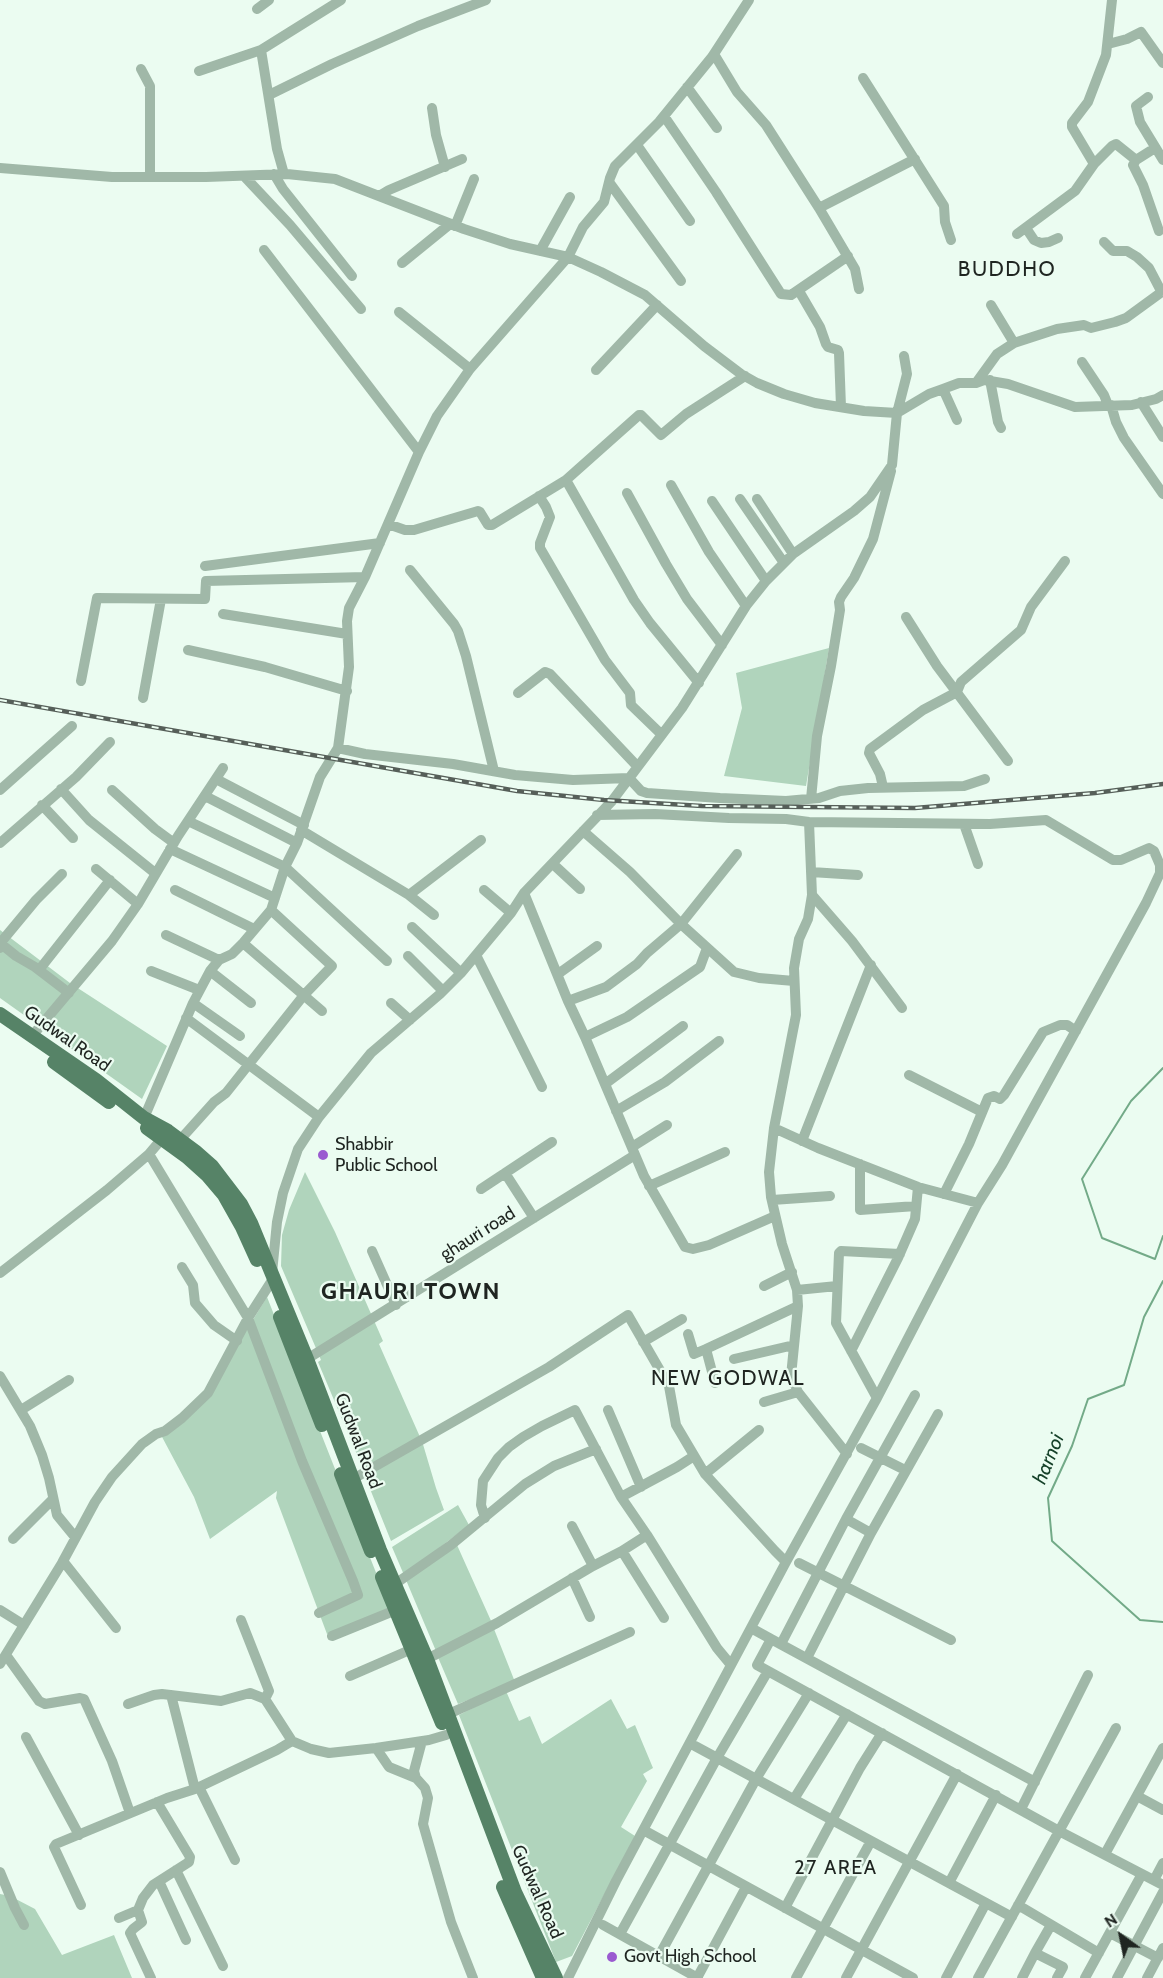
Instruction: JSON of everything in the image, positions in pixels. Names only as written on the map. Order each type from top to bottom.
[{"type":"main road","name":"Gudwal Road","points":[[0,1014],[96,1080],[165,1135],[194,1163],[224,1196],[272,1280],[308,1359],[353,1479],[427,1659],[444,1716],[446,1735],[506,1896],[543,1978]]},
{"type":"main road","name":"Gudwal Road","points":[[0,1024],[165,1135],[195,1151],[212,1166],[231,1190],[251,1223],[359,1522],[412,1649],[444,1716],[515,1892],[555,1978]]},
{"type":"street","points":[[257,9],[269,0]]},
{"type":"street","points":[[269,95],[342,59],[486,0]]},
{"type":"street","points":[[144,1118],[186,1018],[210,971],[219,960],[232,954],[243,943],[271,910],[320,777],[338,748],[349,667],[347,634],[349,608],[437,416],[470,369],[568,257],[583,227],[604,202],[615,166],[664,116],[714,54],[749,0]]},
{"type":"street","points":[[1094,164],[1072,127],[1072,123],[1088,102],[1106,55],[1112,0]]},
{"type":"street","points":[[199,71],[261,50],[335,1]]},
{"type":"street","points":[[1108,44],[1142,32],[1163,63]]},
{"type":"street","points":[[261,50],[283,189],[352,276]]},
{"type":"street","points":[[714,54],[737,92],[766,125],[819,208],[855,269],[860,289]]},
{"type":"street","points":[[141,69],[150,86],[150,177]]},
{"type":"street","points":[[864,78],[944,206],[945,222],[951,240]]},
{"type":"street","points":[[687,87],[717,128]]},
{"type":"street","points":[[1148,97],[1136,106],[1140,122],[1163,160]]},
{"type":"street","points":[[432,108],[436,135],[445,167]]},
{"type":"street","points":[[664,116],[782,294],[791,295],[799,291],[848,256]]},
{"type":"street","points":[[1058,238],[1041,243],[1021,231],[1075,190],[1094,164],[1116,144],[1136,160]]},
{"type":"street","points":[[636,145],[690,221]]},
{"type":"street","points":[[1155,148],[1136,160],[1133,165],[1143,185],[1159,231]]},
{"type":"street","points":[[379,196],[462,159]]},
{"type":"street","points":[[819,208],[915,159]]},
{"type":"street","points":[[0,168],[112,177],[279,174],[335,179],[453,225],[510,244],[568,257],[601,272],[645,295],[704,346],[745,376],[784,394],[815,403],[872,412],[897,413],[929,394],[959,383],[976,383],[984,380],[1008,384],[1075,407],[1131,405],[1163,395]]},
{"type":"street","points":[[244,176],[290,225],[361,309]]},
{"type":"street","points":[[402,263],[453,225],[474,180]]},
{"type":"street","points":[[609,182],[681,281]]},
{"type":"street","points":[[540,251],[570,196]]},
{"type":"street","points":[[976,383],[997,354],[1014,343],[1058,329],[1084,325],[1091,328],[1115,322],[1140,309],[1162,291],[1149,268],[1137,256],[1127,251],[1113,251],[1104,242]]},
{"type":"street","points":[[264,250],[419,452]]},
{"type":"street","points":[[799,291],[820,327],[826,344],[838,350],[841,407]]},
{"type":"street","points":[[596,370],[657,305]]},
{"type":"street","points":[[991,305],[1014,343]]},
{"type":"street","points":[[399,312],[470,369]]},
{"type":"street","points":[[811,799],[817,736],[831,666],[840,610],[839,602],[854,578],[873,539],[892,465],[897,413],[907,374],[904,356]]},
{"type":"street","points":[[1082,362],[1104,395],[1125,438],[1163,494]]},
{"type":"street","points":[[388,524],[405,530],[414,530],[478,511],[488,525],[492,525],[566,480],[639,415],[661,435],[686,414],[745,376]]},
{"type":"street","points":[[990,381],[1001,428]]},
{"type":"street","points":[[944,389],[957,420]]},
{"type":"street","points":[[1141,402],[1163,437]]},
{"type":"street","points":[[130,1813],[112,1761],[84,1699],[45,1704],[39,1701],[3,1660],[63,1561],[95,1502],[126,1460],[142,1444],[182,1418],[208,1392],[248,1318],[272,1280],[277,1222],[283,1193],[298,1149],[319,1117],[371,1053],[461,973],[511,913],[524,893],[612,801],[699,683],[746,606],[766,582],[793,554],[870,497],[892,465]]},
{"type":"street","points":[[566,480],[634,600],[699,683]]},
{"type":"street","points":[[671,484],[709,552],[746,606]]},
{"type":"street","points":[[627,493],[676,581],[722,645]]},
{"type":"street","points":[[539,496],[550,517],[540,549],[605,660],[630,693],[631,705],[661,734]]},
{"type":"street","points":[[740,499],[784,563]]},
{"type":"street","points":[[758,499],[793,554]]},
{"type":"street","points":[[712,501],[766,582]]},
{"type":"street","points":[[205,566],[380,543]]},
{"type":"street","points":[[883,787],[880,774],[869,753],[870,749],[923,710],[957,692],[962,682],[1021,630],[1031,607],[1065,561]]},
{"type":"street","points":[[410,570],[458,632],[494,771]]},
{"type":"street","points":[[81,681],[97,598],[205,599],[206,580],[365,577]]},
{"type":"street","points":[[143,698],[161,599]]},
{"type":"street","points":[[223,614],[347,634]]},
{"type":"street","points":[[906,617],[1008,761]]},
{"type":"street","points":[[188,650],[265,667],[347,691]]},
{"type":"street","points":[[518,693],[545,672],[550,674],[637,766]]},
{"type":"street","points":[[0,790],[72,726]]},
{"type":"street","points":[[0,843],[110,742]]},
{"type":"street","points":[[338,748],[364,754],[573,780],[629,778],[641,791],[647,793],[764,800],[811,799],[840,791],[883,787],[964,786],[985,779]]},
{"type":"street","points":[[32,1036],[112,941],[224,768]]},
{"type":"street","points":[[216,779],[303,828],[409,896],[434,915]]},
{"type":"street","points":[[61,789],[88,820],[155,873]]},
{"type":"street","points":[[112,790],[172,846],[275,897]]},
{"type":"street","points":[[205,796],[297,843]]},
{"type":"street","points":[[42,805],[73,838]]},
{"type":"street","points":[[568,1978],[616,1881],[786,1562],[877,1398],[978,1203],[1002,1166],[1160,873],[1158,858],[1149,848],[1121,860],[1113,860],[1046,820],[964,824],[809,822],[786,819],[655,814],[597,815]]},
{"type":"street","points":[[188,821],[285,867],[387,961]]},
{"type":"street","points":[[809,822],[812,895],[808,919],[799,939],[794,968],[796,1015],[774,1128],[769,1172],[775,1216],[797,1290],[798,1306],[791,1376],[798,1392],[847,1454]]},
{"type":"street","points":[[964,824],[978,864]]},
{"type":"street","points":[[583,831],[630,872],[681,924],[726,965],[742,975],[794,981]]},
{"type":"street","points":[[409,896],[481,840]]},
{"type":"street","points":[[568,1001],[606,987],[637,964],[681,924],[737,854]]},
{"type":"street","points":[[553,864],[580,889]]},
{"type":"street","points":[[96,869],[138,904]]},
{"type":"street","points":[[811,872],[858,875]]},
{"type":"street","points":[[62,874],[36,900],[1,946],[39,970],[69,993]]},
{"type":"street","points":[[39,970],[110,880]]},
{"type":"street","points":[[175,890],[254,929]]},
{"type":"street","points":[[484,890],[511,913]]},
{"type":"street","points":[[524,893],[568,1001],[649,1186],[686,1247],[693,1249],[708,1245],[775,1216]]},
{"type":"street","points":[[812,895],[871,965],[902,1008]]},
{"type":"street","points":[[179,1141],[214,1102],[226,1093],[304,996],[332,966],[271,910]]},
{"type":"street","points":[[412,927],[461,973]]},
{"type":"street","points":[[166,935],[219,960]]},
{"type":"street","points":[[243,943],[322,1011]]},
{"type":"street","points":[[558,974],[597,946]]},
{"type":"street","points":[[585,1037],[627,1017],[699,967],[707,948]]},
{"type":"street","points":[[477,955],[542,1087]]},
{"type":"street","points":[[408,956],[443,991]]},
{"type":"street","points":[[802,1141],[871,965]]},
{"type":"street","points":[[151,971],[199,990]]},
{"type":"street","points":[[210,971],[251,1003]]},
{"type":"street","points":[[193,1003],[240,1036]]},
{"type":"street","points":[[391,1003],[410,1020]]},
{"type":"street","points":[[186,1018],[319,1117]]},
{"type":"street","points":[[944,1194],[990,1096],[1000,1099],[1004,1095],[1043,1032],[1067,1024],[1076,1031]]},
{"type":"street","points":[[605,1084],[683,1026]]},
{"type":"street","points":[[616,1111],[665,1082],[719,1041]]},
{"type":"street","points":[[909,1076],[982,1112]]},
{"type":"street","name":"ghauri road","points":[[308,1359],[534,1218],[668,1125]]},
{"type":"street","points":[[774,1128],[918,1186],[978,1203]]},
{"type":"street","points":[[0,1273],[107,1190],[149,1154],[165,1135]]},
{"type":"street","points":[[481,1189],[552,1142]]},
{"type":"street","points":[[649,1186],[725,1152]]},
{"type":"street","points":[[149,1154],[248,1318],[302,1461],[358,1595],[319,1613]]},
{"type":"street","points":[[860,1164],[860,1210],[916,1206]]},
{"type":"street","points":[[506,1173],[534,1218]]},
{"type":"street","points":[[851,1351],[915,1219],[918,1186]]},
{"type":"street","points":[[772,1200],[830,1196]]},
{"type":"street","points":[[372,1251],[396,1305]]},
{"type":"street","points":[[877,1398],[836,1323],[839,1253],[841,1251],[900,1254]]},
{"type":"street","points":[[182,1267],[194,1285],[195,1303],[214,1325],[237,1341]]},
{"type":"street","points":[[764,1286],[792,1272]]},
{"type":"street","points":[[797,1290],[837,1286]]},
{"type":"street","points":[[688,1334],[694,1354],[798,1306]]},
{"type":"street","points":[[353,1479],[549,1367],[628,1315],[669,1386],[676,1425],[705,1474],[786,1562]]},
{"type":"street","points":[[644,1342],[682,1319]]},
{"type":"street","points":[[734,1359],[794,1345]]},
{"type":"street","points":[[706,1349],[715,1383]]},
{"type":"street","points":[[0,1376],[21,1410],[42,1455],[57,1515],[75,1537]]},
{"type":"street","points":[[21,1410],[69,1380]]},
{"type":"street","points":[[764,1402],[798,1392]]},
{"type":"street","points":[[915,1395],[817,1574],[776,1641],[757,1665],[1158,1883],[1163,1863]]},
{"type":"street","points":[[485,1518],[481,1505],[483,1481],[498,1458],[523,1437],[574,1410],[621,1497],[717,1648],[731,1665]]},
{"type":"street","points":[[608,1410],[641,1487]]},
{"type":"street","points":[[807,1658],[871,1533],[938,1414]]},
{"type":"street","points":[[705,1474],[759,1430]]},
{"type":"street","points":[[861,1448],[905,1470]]},
{"type":"street","points":[[395,1584],[451,1545],[525,1484],[554,1466],[596,1449]]},
{"type":"street","points":[[621,1497],[694,1456]]},
{"type":"street","points":[[13,1539],[53,1499]]},
{"type":"street","points":[[846,1519],[871,1533]]},
{"type":"street","points":[[572,1526],[593,1566]]},
{"type":"street","points":[[427,1659],[497,1623],[647,1535]]},
{"type":"street","points":[[622,1551],[664,1618]]},
{"type":"street","points":[[63,1561],[116,1628]]},
{"type":"street","points":[[799,1563],[951,1640]]},
{"type":"street","points":[[572,1578],[590,1617]]},
{"type":"street","points":[[0,1610],[24,1625]]},
{"type":"street","points":[[333,1636],[396,1610]]},
{"type":"street","points":[[241,1620],[269,1691],[265,1699]]},
{"type":"street","points":[[751,1628],[1035,1782]]},
{"type":"street","points":[[444,1716],[630,1632]]},
{"type":"street","points":[[350,1676],[412,1649]]},
{"type":"street","points":[[620,1934],[668,1844],[768,1671]]},
{"type":"street","points":[[1021,1809],[1088,1675]]},
{"type":"street","points":[[128,1704],[154,1695],[221,1701],[250,1693],[265,1699],[292,1741],[329,1753],[422,1741],[446,1735]]},
{"type":"street","points":[[659,1956],[756,1779],[809,1693]]},
{"type":"street","points":[[171,1695],[197,1788],[235,1860]]},
{"type":"street","points":[[794,1799],[847,1714]]},
{"type":"street","points":[[978,1978],[1116,1728]]},
{"type":"street","points":[[785,1908],[860,1768],[882,1733]]},
{"type":"street","points":[[26,1737],[79,1835]]},
{"type":"street","points":[[81,1905],[54,1847],[130,1813],[197,1788],[292,1741]]},
{"type":"street","points":[[416,1778],[414,1771],[422,1741]]},
{"type":"street","points":[[695,1746],[1012,1917]]},
{"type":"street","points":[[376,1748],[389,1767],[416,1778],[425,1788],[428,1798],[423,1824],[451,1922],[473,1978]]},
{"type":"street","points":[[1105,1854],[1163,1748]]},
{"type":"street","points":[[846,1978],[957,1774]]},
{"type":"street","points":[[949,1883],[996,1796]]},
{"type":"street","points":[[1137,1796],[1163,1810]]},
{"type":"street","points":[[119,1918],[138,1910],[147,1891],[189,1862],[190,1857],[157,1802]]},
{"type":"street","points":[[647,1832],[861,1950],[897,1974],[913,1978]]},
{"type":"street","points":[[796,1978],[871,1841]]},
{"type":"street","points":[[176,1870],[223,1966]]},
{"type":"street","points":[[0,1872],[24,1925]]},
{"type":"street","points":[[1086,1978],[1142,1874]]},
{"type":"street","points":[[159,1881],[186,1940]]},
{"type":"street","points":[[603,1925],[698,1978],[746,1887]]},
{"type":"street","points":[[1117,1978],[1163,1892]]},
{"type":"street","points":[[946,1978],[986,1903]]},
{"type":"street","points":[[1018,1905],[1099,1953]]},
{"type":"street","points":[[138,1910],[142,1922],[130,1933],[152,1978]]},
{"type":"street","points":[[1022,1978],[1051,1925]]},
{"type":"street","points":[[1110,1933],[1134,1946],[1160,1953],[1147,1978]]},
{"type":"street","points":[[1035,1953],[1063,1967],[1057,1978]]},
{"type":"green space","points":[[829,648],[806,786],[724,776],[742,708],[736,673]]},
{"type":"green space","points":[[0,930],[70,983],[167,1046],[142,1099],[0,998]]},
{"type":"green space","points":[[305,1172],[335,1232],[383,1341],[379,1344],[420,1437],[363,1469],[318,1362],[321,1360],[281,1266],[282,1235],[289,1210]]},
{"type":"green space","points":[[267,1297],[390,1608],[327,1634],[276,1498],[277,1491],[210,1539],[194,1497],[161,1435],[209,1391]]},
{"type":"green space","points":[[422,1441],[444,1510],[391,1541],[364,1474]]},
{"type":"green space","points":[[458,1505],[469,1525],[404,1575],[392,1547]]},
{"type":"green space","points":[[457,1545],[492,1623],[436,1651],[406,1580]]},
{"type":"green space","points":[[494,1629],[515,1682],[458,1704],[437,1655]]},
{"type":"green space","points":[[506,1691],[519,1721],[530,1716],[542,1744],[611,1699],[627,1729],[635,1725],[653,1768],[643,1774],[647,1781],[621,1827],[635,1836],[572,1956],[556,1962],[459,1715]]},
{"type":"green space","points":[[0,1894],[10,1896],[35,1909],[62,1955],[114,1935],[132,1978],[0,1978]]},
{"type":"waterway","name":"harnoi","points":[[1163,1068],[1131,1101],[1082,1179],[1102,1238],[1155,1259],[1163,1236]]},
{"type":"waterway","name":"harnoi","points":[[1163,1281],[1144,1317],[1124,1385],[1088,1399],[1072,1446],[1048,1498],[1052,1541],[1140,1620],[1163,1622]]},
{"type":"railway","points":[[0,700],[517,791],[604,800],[702,806],[915,808],[1095,793],[1163,784]]},
{"type":"place","name":"Shabbir Public School","points":[[323,1155]]},
{"type":"place","name":"Govt High School","points":[[612,1957]]},
{"type":"district","name":"BUDDHO","points":[[1007,270]]},
{"type":"district","name":"GHAURI TOWN","points":[[411,1292]]},
{"type":"district","name":"NEW GODWAL","points":[[728,1379]]},
{"type":"district","name":"27 AREA","points":[[836,1868]]}]
